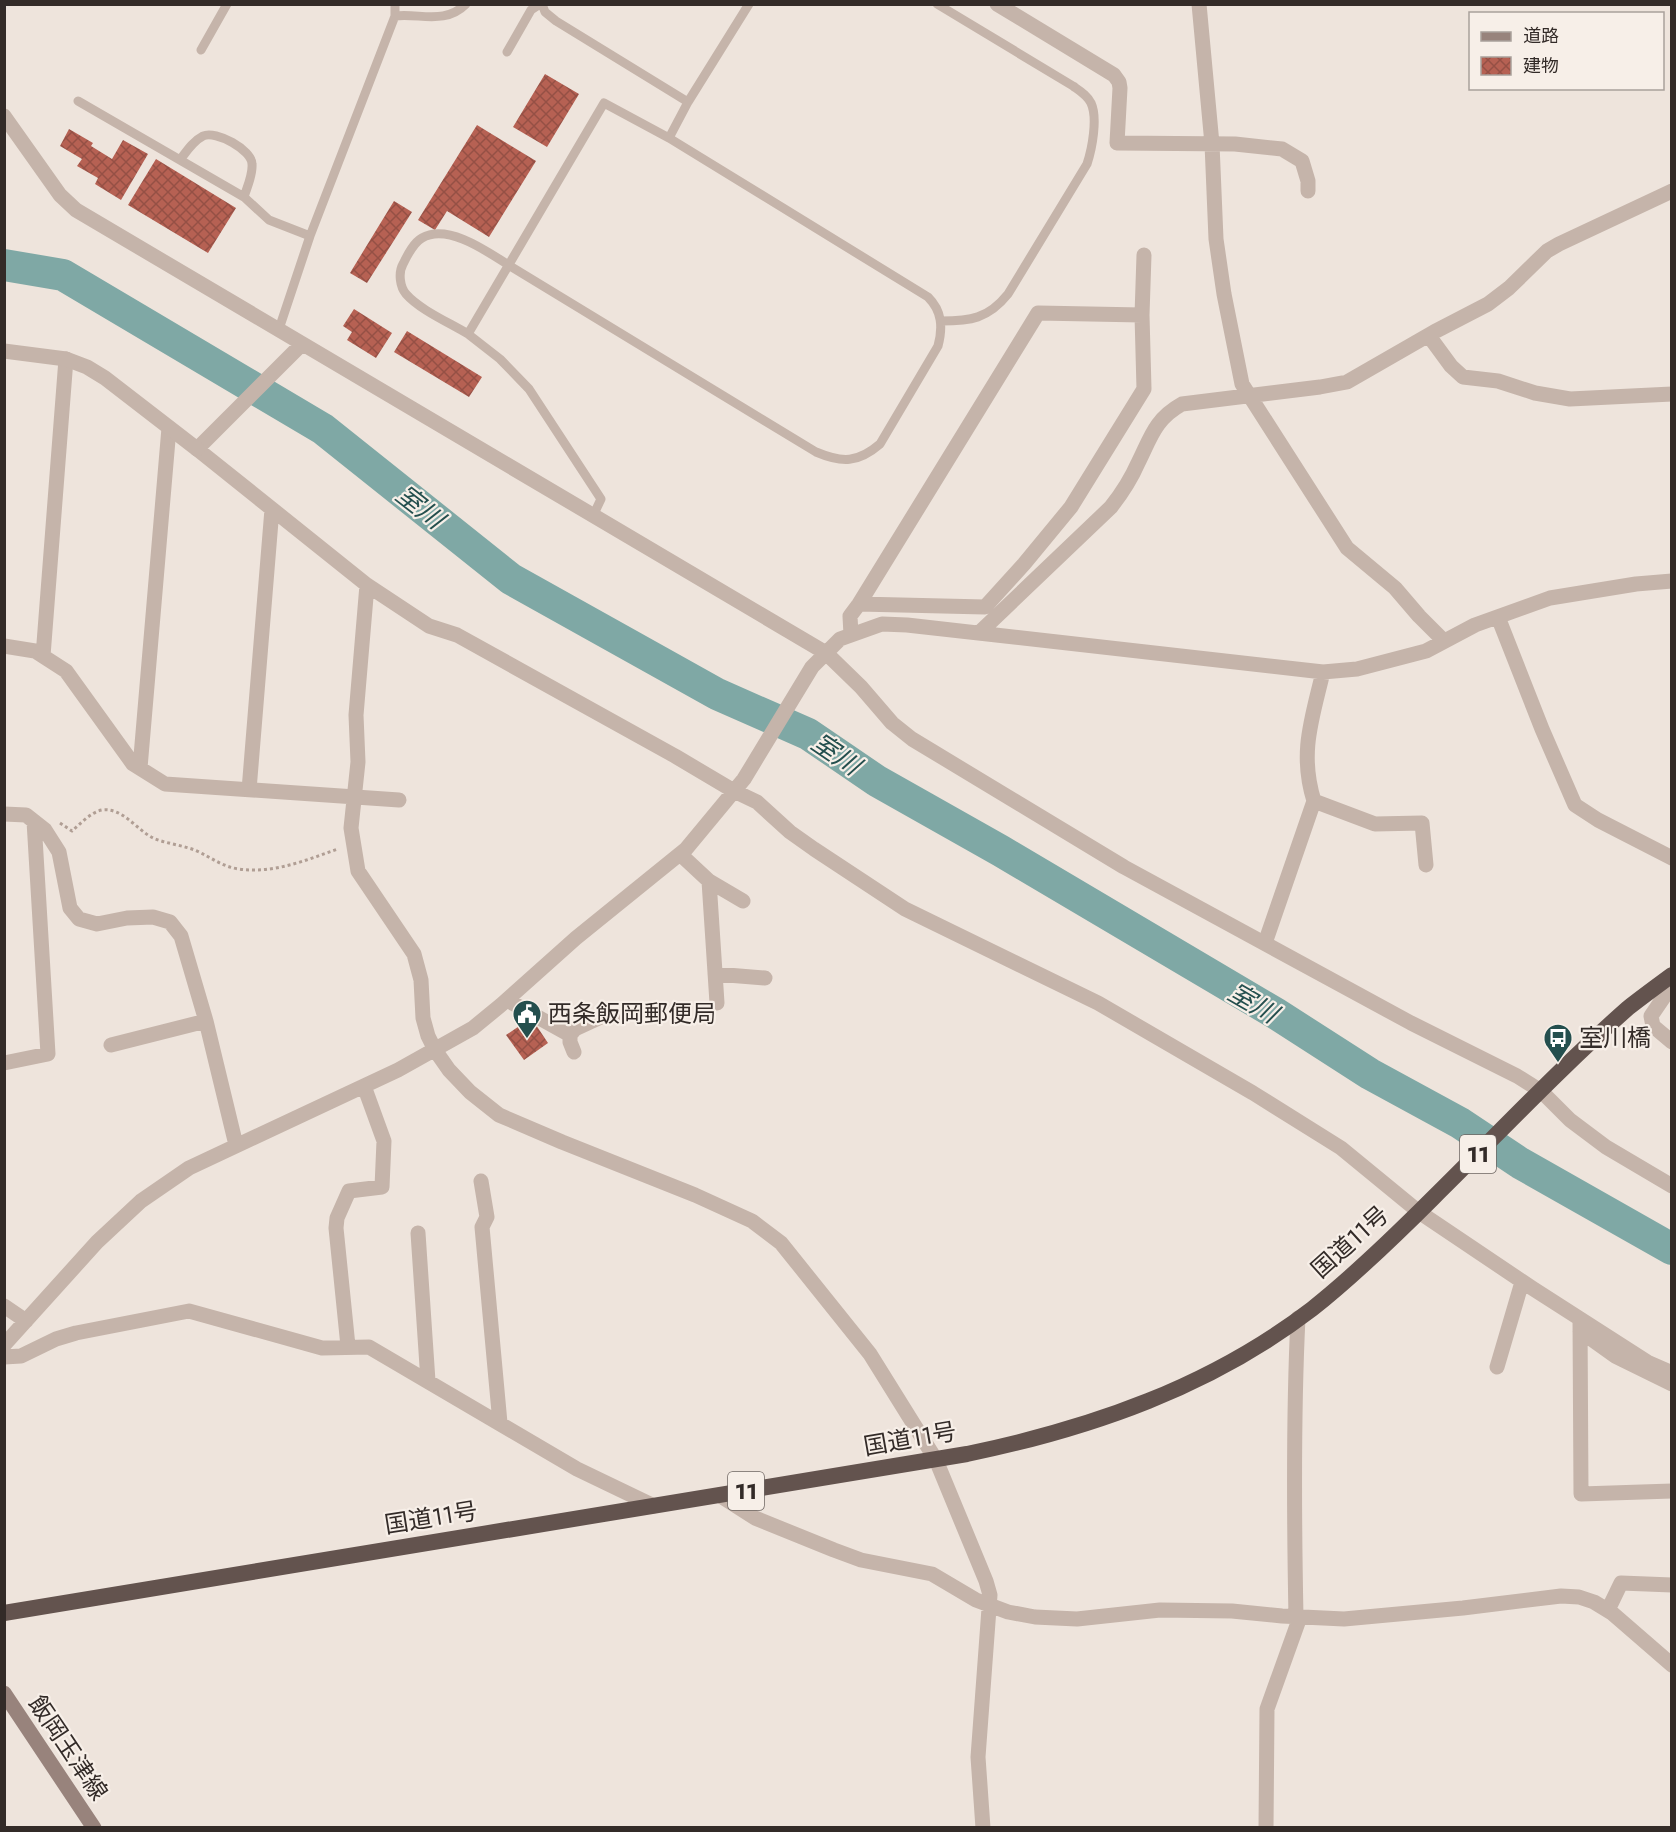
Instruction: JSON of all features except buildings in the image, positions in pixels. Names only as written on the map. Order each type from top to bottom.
[{"type":"highway","name":"国道11号","points":[[4,1613],[936,1460],[1029,1441],[1094,1422],[1147,1402],[1230,1363],[1298,1318],[1344,1282],[1629,1008],[1670,976]]},
{"type":"main road","name":"飯岡玉津線","points":[[4,1693],[94,1827]]},
{"type":"street","points":[[997,4],[1113,75],[1119,82],[1120,88],[1117,143],[1212,144],[1282,149],[1302,161],[1308,181],[1308,191]]},
{"type":"street","points":[[1199,4],[1212,144],[1216,239],[1224,294],[1242,384],[1347,548],[1395,588],[1444,641]]},
{"type":"street","points":[[4,116],[60,195],[76,210],[826,654],[861,687],[892,723],[912,739],[1124,867],[1411,1023],[1517,1076],[1537,1095],[1606,1147],[1671,1186]]},
{"type":"street","points":[[979,633],[1111,507],[1125,489],[1153,429],[1167,412],[1182,404],[1320,387],[1347,381],[1488,304],[1509,288],[1546,251],[1671,191]]},
{"type":"street","points":[[860,604],[985,607],[1071,507],[1144,389],[1142,315],[1144,255]]},
{"type":"street","points":[[850,635],[850,616],[860,604],[1038,313],[1142,315]]},
{"type":"street","points":[[1428,336],[1451,366],[1463,377],[1498,381],[1535,393],[1570,399],[1671,394]]},
{"type":"street","points":[[197,449],[302,344]]},
{"type":"street","points":[[4,351],[66,358],[105,378],[367,585],[429,626],[457,635],[675,756],[739,785],[806,843],[905,909],[1098,1003],[1253,1093],[1341,1148],[1421,1210],[1580,1325],[1615,1356],[1671,1384]]},
{"type":"street","points":[[43,656],[66,358]]},
{"type":"street","points":[[140,768],[169,428]]},
{"type":"street","points":[[249,790],[272,509]]},
{"type":"street","points":[[4,1345],[97,1242],[141,1201],[189,1168],[364,1086],[473,1028],[576,938],[680,854],[702,832],[739,785],[812,667],[840,639],[882,624],[907,625],[1323,672],[1357,669],[1426,651],[1475,625],[1550,598],[1636,584],[1671,581]]},
{"type":"street","points":[[367,585],[356,715],[358,762],[351,828],[358,871],[414,954],[421,980],[423,1018],[428,1036],[449,1070],[470,1092],[499,1114],[562,1143],[705,1199],[752,1221],[781,1243],[870,1354],[936,1460],[990,1595],[978,1757],[983,1827]]},
{"type":"street","points":[[1498,617],[1575,805],[1598,820],[1671,858]]},
{"type":"street","points":[[4,646],[35,651],[66,671],[133,764],[165,784],[399,800]]},
{"type":"street","points":[[1265,943],[1314,801],[1307,780],[1306,746],[1323,672]]},
{"type":"street","points":[[1314,801],[1375,824],[1422,823],[1426,866]]},
{"type":"street","points":[[4,814],[26,815],[45,830],[59,852],[70,908],[79,920],[97,924],[153,916],[170,922],[180,936],[206,1021],[237,1145]]},
{"type":"street","points":[[4,1063],[48,1054],[34,821]]},
{"type":"street","points":[[680,854],[709,881],[743,901]]},
{"type":"street","points":[[709,881],[717,1003]]},
{"type":"street","points":[[715,974],[765,978]]},
{"type":"street","points":[[1670,976],[1668,991],[1652,1016],[1653,1026],[1671,1042]]},
{"type":"street","points":[[507,1000],[570,1035]]},
{"type":"street","points":[[574,1052],[570,1035],[576,1029],[603,1016],[625,1016]]},
{"type":"street","points":[[111,1045],[206,1021]]},
{"type":"street","points":[[348,1347],[336,1228],[337,1218],[348,1191],[382,1187],[384,1142],[364,1086]]},
{"type":"street","points":[[481,1181],[487,1217],[482,1227],[500,1423]]},
{"type":"street","points":[[418,1233],[428,1381]]},
{"type":"street","points":[[1497,1367],[1522,1282]]},
{"type":"street","points":[[4,1306],[26,1321]]},
{"type":"street","points":[[4,1357],[21,1356],[56,1339],[76,1333],[189,1311],[313,1346],[369,1347],[577,1468],[654,1506]]},
{"type":"street","points":[[1266,1827],[1267,1709],[1298,1617],[1293,1470],[1298,1318]]},
{"type":"street","points":[[1580,1325],[1671,1373]]},
{"type":"street","points":[[1580,1325],[1581,1494],[1671,1491]]},
{"type":"street","points":[[719,1495],[755,1518],[861,1560],[932,1574],[990,1606],[1035,1617],[1077,1619],[1160,1610],[1366,1618],[1561,1596],[1579,1597],[1608,1610],[1671,1665]]},
{"type":"street","points":[[1608,1610],[1621,1583],[1671,1585]]},
{"type":"lane","points":[[201,50],[228,4]]},
{"type":"lane","points":[[279,329],[310,236],[395,16],[395,4]]},
{"type":"lane","points":[[395,16],[410,14],[428,18],[445,17],[461,10],[466,4]]},
{"type":"lane","points":[[507,52],[531,10],[541,4],[545,12],[556,21],[688,102]]},
{"type":"lane","points":[[669,138],[688,102],[749,4]]},
{"type":"lane","points":[[937,4],[1073,86],[1091,103],[1093,117],[1092,148],[1087,164],[1008,294],[1000,304],[973,320],[941,321]]},
{"type":"lane","points":[[78,101],[244,197],[269,220],[310,236]]},
{"type":"lane","points":[[468,334],[510,266],[604,103],[669,138],[928,297],[938,307],[941,321],[938,346],[880,444],[868,454],[856,459],[829,458],[816,452],[510,266],[476,245],[456,236],[423,237],[415,244],[401,267],[400,277],[405,293],[468,334],[500,359],[529,389],[601,499],[593,516]]},
{"type":"lane","points":[[180,160],[204,135],[220,136],[248,153],[251,158],[251,174],[244,197]]},
{"type":"path","points":[[56,820],[72,831],[99,810],[110,810],[121,815],[150,837],[198,852],[215,862],[238,869],[263,870],[287,866],[354,844]]},
{"type":"waterway","name":"室川","points":[[4,265],[63,275],[323,429],[511,579],[717,694],[808,734],[877,781],[1001,851],[1275,1013],[1370,1074],[1460,1123],[1520,1163],[1672,1249]]},
{"type":"place","name":"西条飯岡郵便局","points":[[527,1040]]},
{"type":"place","name":"室川橋","points":[[1558,1064]]}]
